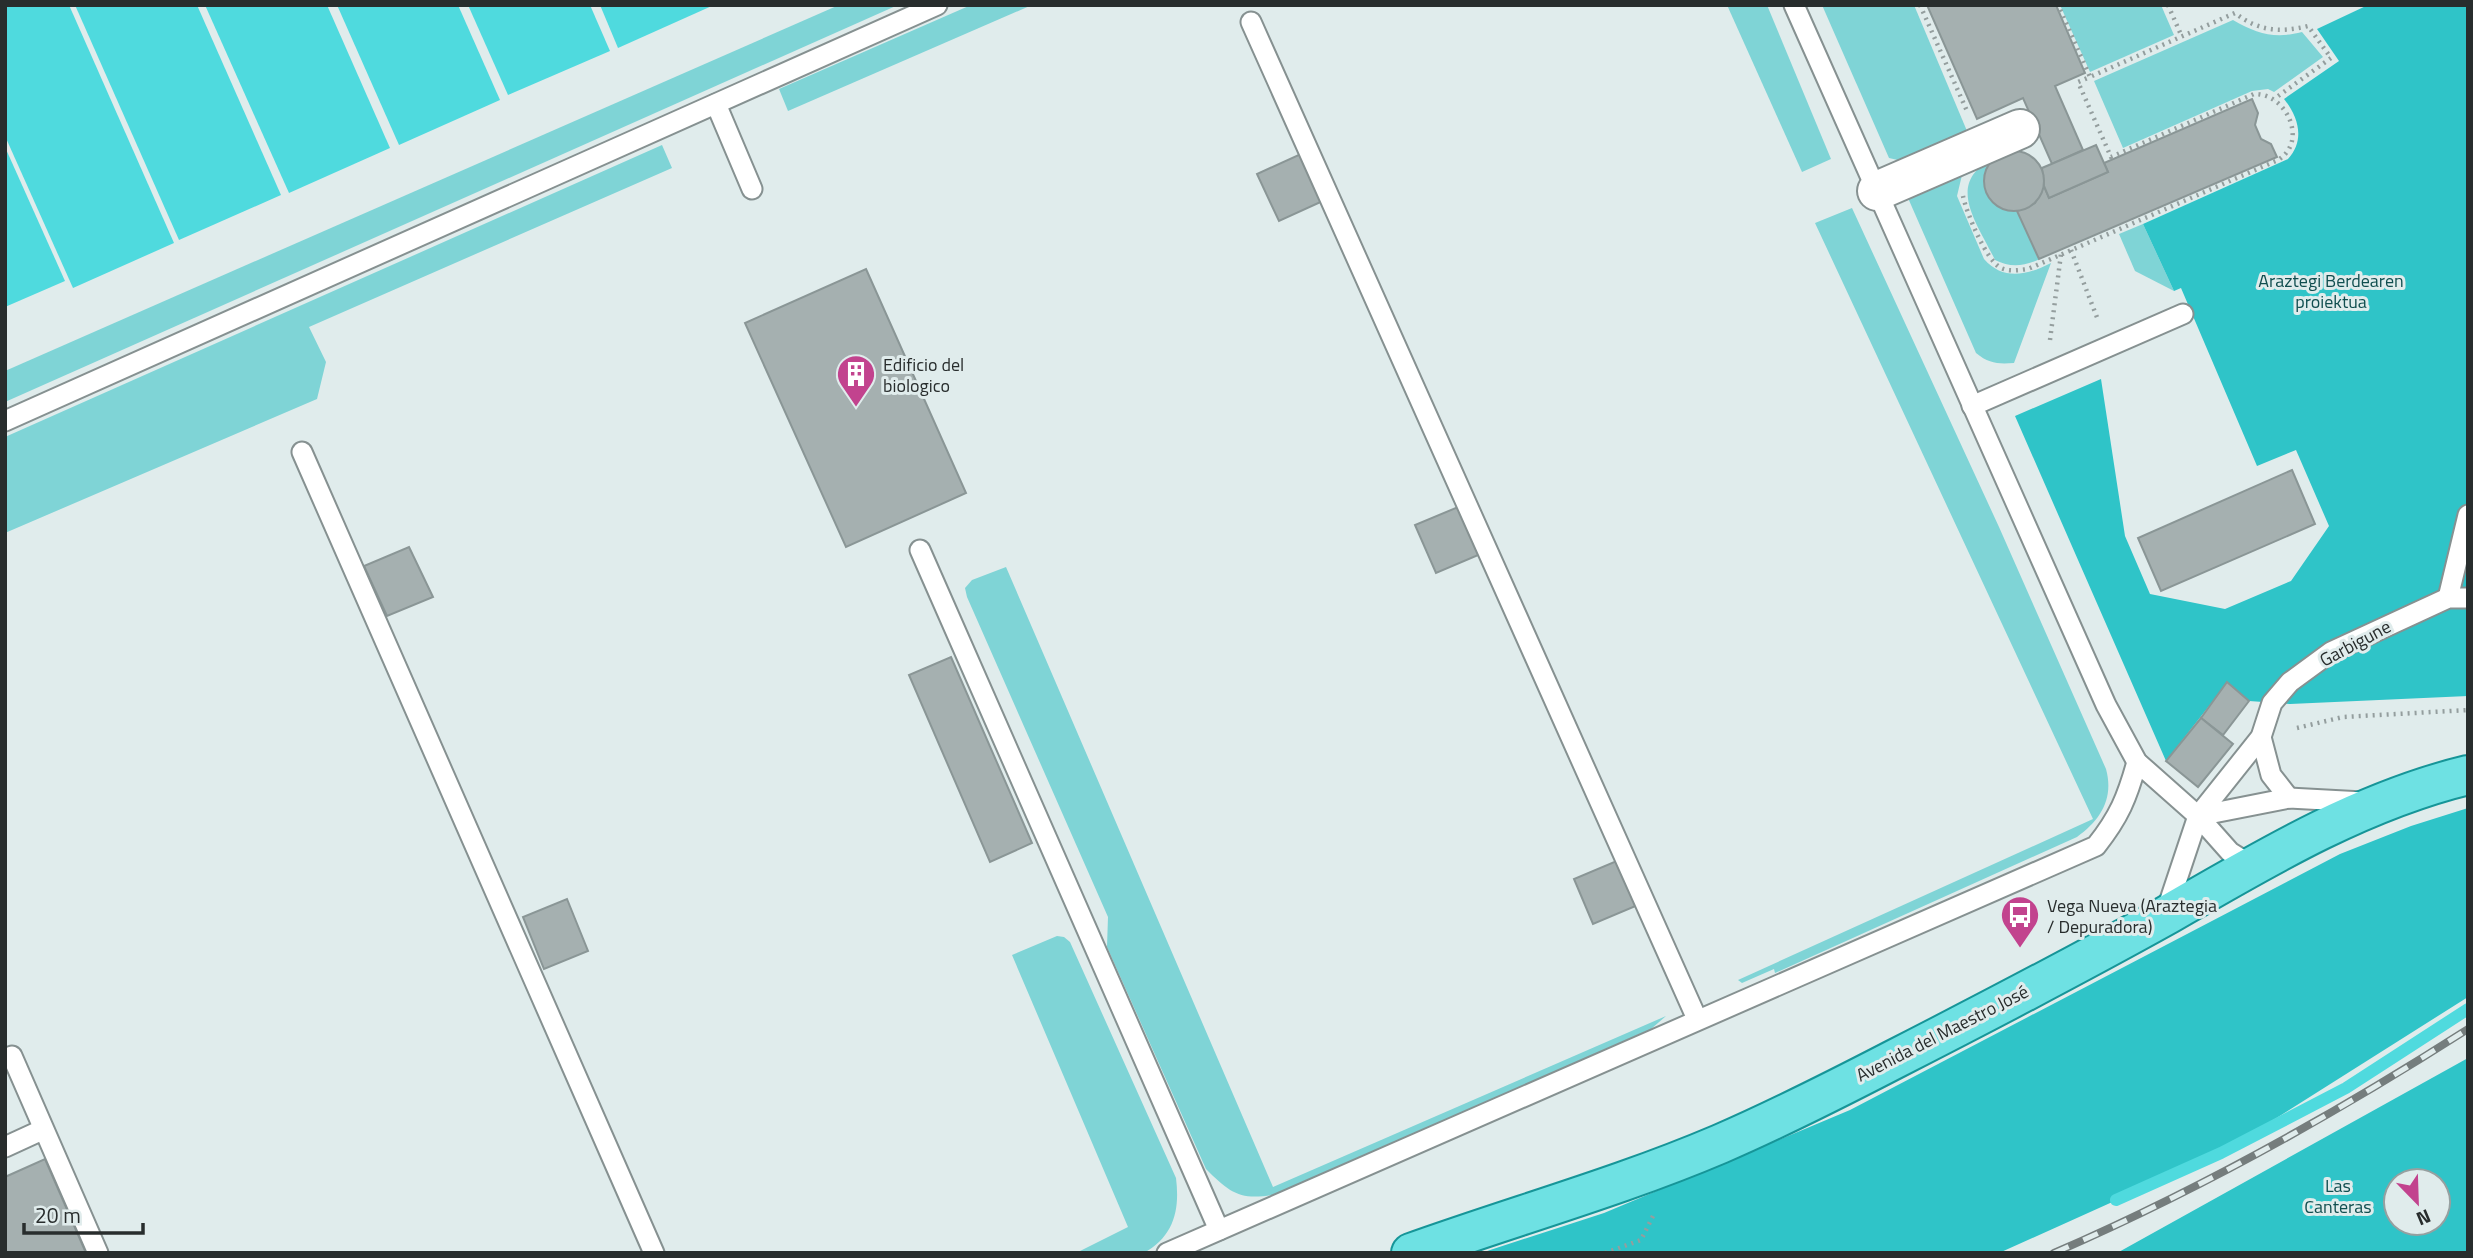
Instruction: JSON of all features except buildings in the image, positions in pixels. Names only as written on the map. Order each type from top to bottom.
[{"type":"main road","name":"Avenida del Maestro José","points":[[1411,1253],[1599,1190],[1720,1144],[1893,1060],[2315,833],[2385,803],[2462,776]]},
{"type":"street","points":[[1877,191],[2020,129]]},
{"type":"lane","points":[[5,421],[937,5]]},
{"type":"lane","points":[[1794,5],[2106,705],[2137,762],[2198,816],[2230,852],[2251,866]]},
{"type":"lane","points":[[1251,22],[1697,1019]]},
{"type":"lane","points":[[716,104],[752,189]]},
{"type":"lane","points":[[1972,406],[2183,314]]},
{"type":"lane","points":[[302,452],[654,1253]]},
{"type":"lane","name":"Garbigune","points":[[2261,737],[2272,703],[2291,682],[2331,652],[2458,598],[2468,515]]},
{"type":"lane","points":[[920,550],[1219,1230]]},
{"type":"lane","points":[[2261,737],[2271,775],[2289,798]]},
{"type":"lane","points":[[2165,915],[2198,816],[2261,737]]},
{"type":"lane","points":[[1167,1253],[2096,846],[2115,822],[2129,790],[2137,762]]},
{"type":"lane","points":[[2198,816],[2289,798],[2385,803]]},
{"type":"lane","points":[[7,1052],[98,1253]]},
{"type":"lane","points":[[5,1147],[43,1130]]},
{"type":"path","points":[[1920,5],[1982,145]]},
{"type":"path","points":[[1962,192],[1989,258],[2003,270],[2017,271],[2028,269],[2286,155],[2294,141],[2294,132],[2287,116],[2274,99],[2254,94],[2111,157],[2078,82],[2090,77],[2058,5]]},
{"type":"path","points":[[2168,5],[2182,37]]},
{"type":"path","points":[[2092,76],[2235,13],[2258,27],[2273,31],[2308,26],[2331,58],[2274,99]]},
{"type":"path","points":[[2071,250],[2109,347]]},
{"type":"path","points":[[2046,376],[2061,254]]},
{"type":"path","points":[[2297,728],[2343,717],[2468,710]]},
{"type":"path","points":[[1605,1253],[1641,1240],[1659,1204]]},
{"type":"shaded area","points":[[5,5],[69,5],[174,243],[73,288],[5,136]]},
{"type":"shaded area","points":[[75,5],[197,5],[281,195],[179,240]]},
{"type":"shaded area","points":[[205,5],[327,5],[390,148],[289,193]]},
{"type":"shaded area","points":[[337,5],[458,5],[500,100],[399,145]]},
{"type":"shaded area","points":[[468,5],[590,5],[610,51],[508,95]]},
{"type":"shaded area","points":[[600,5],[714,5],[618,48]]},
{"type":"shaded area","points":[[839,5],[898,5],[5,402],[5,371]]},
{"type":"shaded area","points":[[971,5],[1032,5],[788,111],[779,89]]},
{"type":"shaded area","points":[[1727,5],[1767,5],[1831,159],[1802,172]]},
{"type":"shaded area","points":[[1822,5],[1914,5],[1967,131],[1902,161],[1889,158]]},
{"type":"shaded area","points":[[2060,5],[2161,5],[2174,35],[2090,72]]},
{"type":"shaded area","points":[[2233,20],[2266,34],[2302,32],[2323,57],[2274,92],[2268,89],[2252,91],[2123,148],[2094,81]]},
{"type":"shaded area","points":[[662,145],[672,168],[309,327],[326,362],[317,399],[5,533],[5,437]]},
{"type":"shaded area","points":[[5,147],[65,281],[5,307]]},
{"type":"shaded area","points":[[1993,159],[1985,177],[1987,194],[1998,206],[2017,211],[2040,259],[2018,265],[1995,260],[1974,219],[1969,205],[1970,180],[1978,169]]},
{"type":"shaded area","points":[[1962,175],[1957,196],[1984,259],[1991,266],[1999,271],[2016,274],[2034,271],[2051,263],[2014,363],[1994,363],[1976,353],[1908,198]]},
{"type":"shaded area","points":[[1852,208],[1999,527],[2106,769],[2107,799],[2099,816],[2077,837],[1775,973],[1774,969],[1742,983],[1738,980],[2093,819],[1815,223]]},
{"type":"shaded area","points":[[2143,224],[2174,291],[2135,271],[2119,234]]},
{"type":"shaded area","points":[[1006,567],[1273,1187],[1666,1016],[1651,1029],[1277,1194],[1254,1197],[1230,1190],[1206,1169],[1107,947],[1108,917],[967,597],[965,588],[972,580]]},
{"type":"shaded area","points":[[1057,936],[1070,942],[1176,1178],[1177,1201],[1173,1221],[1162,1239],[1144,1253],[1076,1253],[1128,1227],[1012,955]]},
{"type":"green space","name":"Araztegi Berdearen proiektua","points":[[2368,5],[2468,5],[2468,696],[2290,704],[2249,701],[2227,683],[2166,761],[2015,416],[2101,379],[2125,536],[2150,594],[2225,609],[2291,581],[2329,526],[2296,450],[2257,466],[2181,288],[2174,291],[2143,224],[2288,159],[2297,144],[2298,129],[2284,99],[2339,61],[2317,29]]},
{"type":"green space","points":[[2468,808],[2468,997],[2221,1153],[1999,1253],[1481,1253],[1604,1213],[1850,1110],[2340,854],[2411,826]]},
{"type":"green space","name":"Las Canteras","points":[[2468,1058],[2468,1253],[2117,1253]]},
{"type":"waterway","points":[[2116,1200],[2221,1153],[2346,1088],[2468,1009]]},
{"type":"railway","points":[[2054,1253],[2108,1229],[2266,1149],[2368,1091],[2468,1029]]},
{"type":"place","name":"Edificio del biologico","points":[[856,408]]},
{"type":"place","name":"Vega Nueva (Araztegia / Depuradora)","points":[[2020,949]]}]
